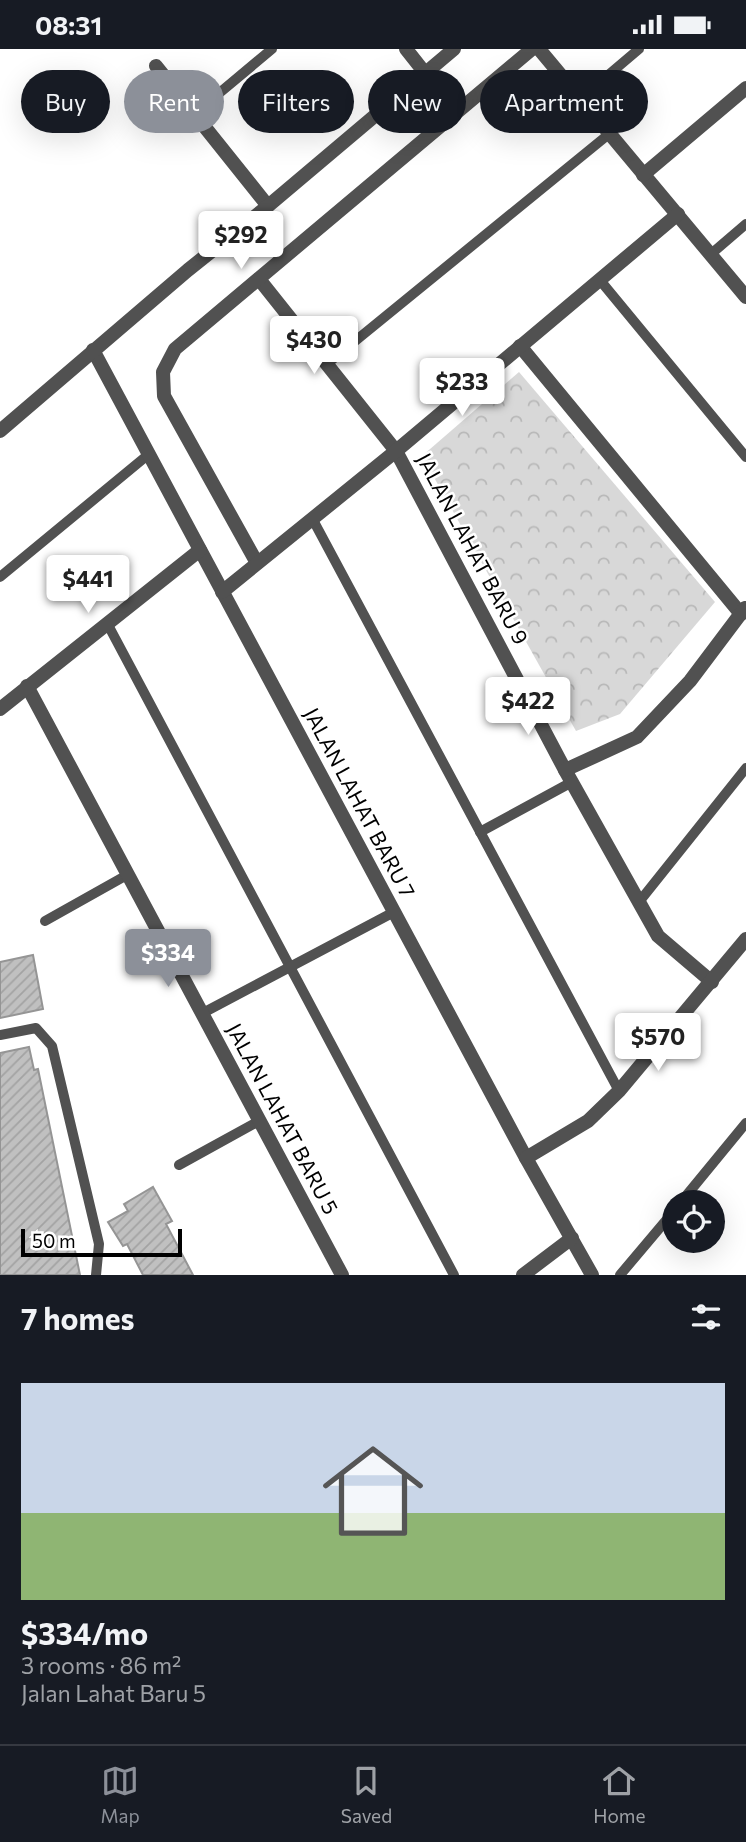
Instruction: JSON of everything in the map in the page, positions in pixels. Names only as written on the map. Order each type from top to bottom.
[{"type":"street","points":[[406,49],[423,70]]},
{"type":"street","points":[[428,70],[454,49]]},
{"type":"street","points":[[257,563],[164,396],[163,372],[175,349],[532,49]]},
{"type":"street","points":[[539,49],[556,70]]},
{"type":"street","points":[[156,66],[159,70]]},
{"type":"street","points":[[643,174],[746,88]]},
{"type":"street","points":[[0,431],[368,121]]},
{"type":"street","points":[[208,133],[268,207]]},
{"type":"street","points":[[609,134],[746,297]]},
{"type":"street","points":[[222,592],[396,451],[678,214]]},
{"type":"street","name":"JALAN LAHAT BARU 9","points":[[259,279],[396,451],[569,776],[658,936],[712,982]]},
{"type":"street","points":[[520,346],[743,611],[690,681],[637,737],[569,776]]},
{"type":"street","name":"JALAN LAHAT BARU 7","points":[[93,350],[526,1158],[592,1275]]},
{"type":"street","points":[[0,709],[200,550]]},
{"type":"street","name":"JALAN LAHAT BARU 5","points":[[27,686],[342,1275]]},
{"type":"street","points":[[526,1158],[588,1121],[619,1091],[746,939]]},
{"type":"street","points":[[523,1275],[572,1238]]},
{"type":"lane","points":[[224,89],[272,49]]},
{"type":"lane","points":[[614,70],[639,49]]},
{"type":"lane","points":[[327,364],[609,134]]},
{"type":"lane","points":[[711,254],[746,224]]},
{"type":"lane","points":[[598,279],[746,457]]},
{"type":"lane","points":[[0,577],[149,454]]},
{"type":"lane","points":[[312,518],[619,1091]]},
{"type":"lane","points":[[107,623],[454,1275]]},
{"type":"lane","points":[[639,902],[746,768]]},
{"type":"lane","points":[[480,831],[569,776]]},
{"type":"lane","points":[[45,921],[127,875]]},
{"type":"lane","points":[[201,1014],[394,912]]},
{"type":"lane","points":[[0,1035],[36,1028],[52,1045],[99,1244],[96,1275]]},
{"type":"lane","points":[[179,1165],[258,1121]]},
{"type":"lane","points":[[691,1190],[746,1123]]},
{"type":"lane","points":[[620,1275],[662,1225]]},
{"type":"green space","points":[[519,372],[715,602],[620,714],[576,731],[422,456]]},
{"type":"building","points":[[33,955],[43,1009],[0,1018],[0,962]]},
{"type":"building","points":[[29,1047],[34,1070],[38,1069],[80,1275],[0,1275],[0,1053]]},
{"type":"building","points":[[153,1187],[172,1221],[166,1224],[193,1275],[143,1275],[127,1244],[123,1246],[108,1222],[128,1211],[124,1204]]}]
